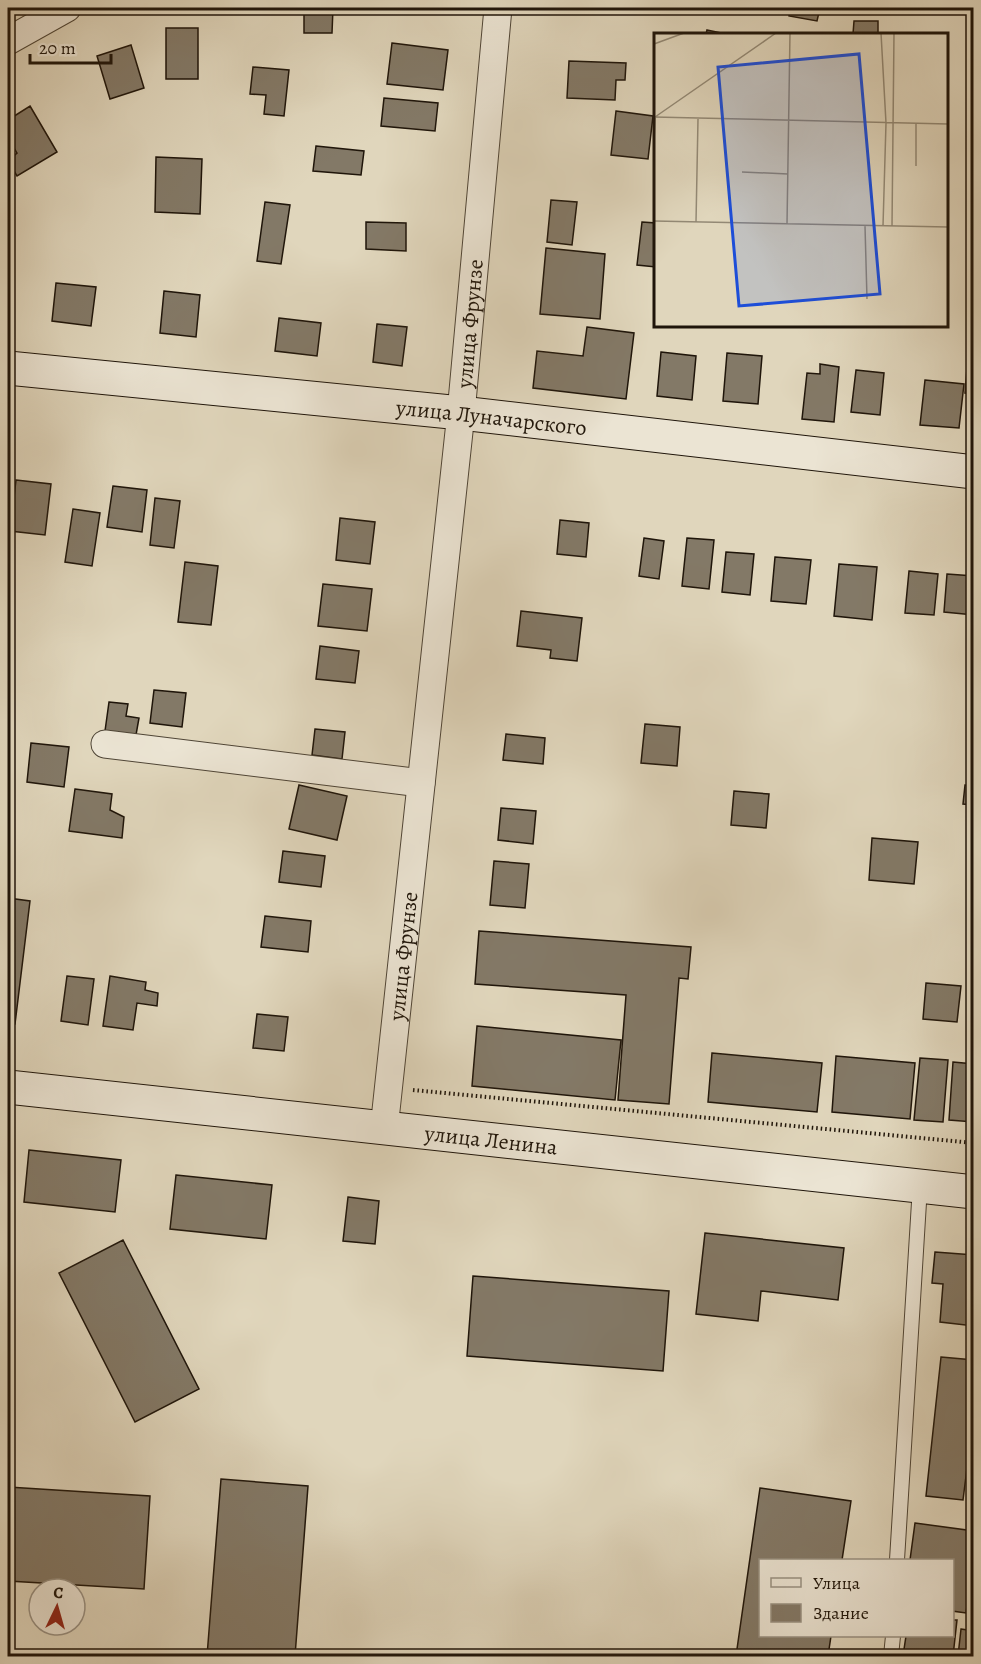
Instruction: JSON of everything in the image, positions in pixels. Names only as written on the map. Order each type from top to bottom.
[{"type":"main road","name":"улица Луначарского","points":[[8,368],[461,413],[974,472]]},
{"type":"main road","name":"улица Ленина","points":[[8,1087],[974,1192]]},
{"type":"street","points":[[8,41],[67,8]]},
{"type":"street","name":"улица Фрунзе","points":[[384,1129],[461,413],[498,8]]},
{"type":"street","points":[[105,744],[421,783]]},
{"type":"lane","points":[[897,1559],[920,1186]]},
{"type":"lane","points":[[891,1656],[892,1637]]},
{"type":"path","points":[[388,1088],[974,1143]]},
{"type":"building","points":[[246,8],[278,8],[247,14]]},
{"type":"building","points":[[304,8],[333,8],[332,33],[304,33]]},
{"type":"building","points":[[790,8],[820,8],[817,21],[789,16]]},
{"type":"building","points":[[854,21],[878,21],[878,33],[853,33]]},
{"type":"building","points":[[166,28],[198,28],[198,79],[166,79]]},
{"type":"building","points":[[392,43],[448,50],[443,90],[387,84]]},
{"type":"building","points":[[131,45],[144,88],[110,99],[97,56]]},
{"type":"building","points":[[569,61],[626,63],[625,80],[616,80],[615,100],[567,98]]},
{"type":"building","points":[[253,67],[289,70],[284,116],[264,114],[266,95],[250,94]]},
{"type":"building","points":[[384,98],[438,103],[435,131],[381,126]]},
{"type":"building","points":[[30,106],[57,152],[17,176],[8,161],[17,153],[8,138],[8,120]]},
{"type":"building","points":[[616,111],[653,116],[648,159],[611,155]]},
{"type":"building","points":[[316,146],[364,151],[361,175],[313,171]]},
{"type":"building","points":[[156,157],[202,159],[200,214],[155,212]]},
{"type":"building","points":[[551,200],[577,202],[572,245],[547,242]]},
{"type":"building","points":[[265,202],[290,205],[281,264],[257,261]]},
{"type":"building","points":[[366,222],[406,223],[406,251],[366,249]]},
{"type":"building","points":[[642,222],[654,223],[654,267],[637,265]]},
{"type":"building","points":[[546,248],[605,254],[600,319],[540,314]]},
{"type":"building","points":[[8,276],[11,276],[9,316],[8,316]]},
{"type":"building","points":[[56,283],[96,287],[91,326],[52,321]]},
{"type":"building","points":[[164,291],[200,295],[196,337],[160,333]]},
{"type":"building","points":[[279,318],[321,323],[317,356],[275,351]]},
{"type":"building","points":[[377,324],[407,327],[402,366],[373,362]]},
{"type":"building","points":[[587,327],[634,333],[626,399],[533,388],[537,351],[583,356]]},
{"type":"building","points":[[661,352],[696,356],[692,400],[657,396]]},
{"type":"building","points":[[727,353],[762,356],[758,404],[723,401]]},
{"type":"building","points":[[968,356],[974,357],[974,394],[965,393]]},
{"type":"building","points":[[820,364],[839,367],[834,422],[802,419],[807,373],[820,374]]},
{"type":"building","points":[[856,370],[884,373],[880,415],[851,412]]},
{"type":"building","points":[[925,380],[964,384],[959,428],[920,425]]},
{"type":"building","points":[[16,480],[51,484],[45,535],[10,531]]},
{"type":"building","points":[[113,486],[147,490],[142,532],[107,527]]},
{"type":"building","points":[[155,498],[180,501],[174,548],[150,545]]},
{"type":"building","points":[[73,509],[100,513],[92,566],[65,562]]},
{"type":"building","points":[[340,518],[375,522],[370,564],[336,560]]},
{"type":"building","points":[[560,520],[589,523],[586,557],[557,554]]},
{"type":"building","points":[[644,538],[664,541],[659,579],[639,576]]},
{"type":"building","points":[[687,538],[714,540],[709,589],[682,586]]},
{"type":"building","points":[[726,552],[754,554],[750,595],[722,592]]},
{"type":"building","points":[[775,557],[811,560],[806,604],[771,601]]},
{"type":"building","points":[[185,562],[218,566],[211,625],[178,622]]},
{"type":"building","points":[[839,564],[877,567],[872,620],[834,616]]},
{"type":"building","points":[[909,571],[938,574],[934,615],[905,613]]},
{"type":"building","points":[[947,574],[974,576],[974,615],[944,612]]},
{"type":"building","points":[[323,584],[372,589],[367,631],[318,626]]},
{"type":"building","points":[[521,611],[582,618],[577,661],[550,658],[551,650],[517,646]]},
{"type":"building","points":[[320,646],[359,651],[355,683],[316,679]]},
{"type":"building","points":[[154,690],[186,693],[182,727],[150,723]]},
{"type":"building","points":[[109,702],[128,704],[126,716],[139,718],[136,735],[105,731]]},
{"type":"building","points":[[645,724],[680,727],[677,766],[641,763]]},
{"type":"building","points":[[315,729],[345,732],[342,759],[312,755]]},
{"type":"building","points":[[506,734],[545,738],[543,764],[503,760]]},
{"type":"building","points":[[31,743],[69,747],[64,787],[27,782]]},
{"type":"building","points":[[299,785],[347,796],[337,840],[289,829]]},
{"type":"building","points":[[965,785],[974,786],[974,805],[963,804]]},
{"type":"building","points":[[75,789],[112,794],[110,810],[124,817],[122,838],[69,831]]},
{"type":"building","points":[[734,791],[769,794],[766,828],[731,825]]},
{"type":"building","points":[[501,808],[536,811],[533,844],[498,840]]},
{"type":"building","points":[[872,838],[918,842],[914,884],[869,880]]},
{"type":"building","points":[[283,851],[325,856],[321,887],[279,882]]},
{"type":"building","points":[[494,861],[529,864],[525,908],[490,905]]},
{"type":"building","points":[[8,898],[30,901],[15,1024],[8,1023]]},
{"type":"building","points":[[265,916],[311,921],[308,952],[261,947]]},
{"type":"building","points":[[479,931],[691,947],[688,979],[679,978],[669,1104],[618,1100],[626,995],[475,984]]},
{"type":"building","points":[[67,976],[94,979],[88,1025],[61,1021]]},
{"type":"building","points":[[110,976],[146,982],[145,990],[158,993],[157,1006],[137,1003],[133,1030],[103,1026]]},
{"type":"building","points":[[926,983],[961,986],[957,1022],[923,1019]]},
{"type":"building","points":[[257,1014],[288,1017],[284,1051],[253,1048]]},
{"type":"building","points":[[477,1026],[621,1040],[615,1100],[472,1086]]},
{"type":"building","points":[[712,1053],[822,1063],[817,1112],[708,1102]]},
{"type":"building","points":[[836,1056],[915,1063],[910,1119],[832,1112]]},
{"type":"building","points":[[920,1058],[948,1060],[943,1122],[914,1120]]},
{"type":"building","points":[[953,1062],[974,1064],[974,1122],[949,1120]]},
{"type":"building","points":[[29,1150],[121,1160],[115,1212],[24,1202]]},
{"type":"building","points":[[176,1175],[272,1185],[266,1239],[170,1229]]},
{"type":"building","points":[[348,1197],[379,1201],[375,1244],[343,1241]]},
{"type":"building","points":[[705,1233],[844,1248],[838,1300],[761,1291],[758,1321],[696,1314]]},
{"type":"building","points":[[123,1240],[199,1389],[135,1422],[59,1273]]},
{"type":"building","points":[[935,1252],[974,1255],[974,1326],[940,1322],[943,1284],[932,1283]]},
{"type":"building","points":[[473,1276],[669,1291],[663,1371],[467,1356]]},
{"type":"building","points":[[941,1357],[974,1360],[974,1412],[963,1500],[926,1496]]},
{"type":"building","points":[[221,1479],[308,1486],[295,1656],[207,1656]]},
{"type":"building","points":[[8,1487],[150,1496],[144,1589],[87,1586],[87,1577],[27,1577],[27,1582],[8,1581]]},
{"type":"building","points":[[760,1488],[851,1501],[842,1559],[759,1559],[759,1637],[831,1637],[828,1656],[736,1656]]},
{"type":"building","points":[[915,1523],[974,1531],[974,1556],[966,1613],[954,1611],[954,1559],[910,1559]]},
{"type":"building","points":[[954,1620],[957,1620],[953,1656],[903,1656],[906,1637],[954,1637]]},
{"type":"building","points":[[961,1629],[974,1631],[974,1656],[958,1656]]}]
